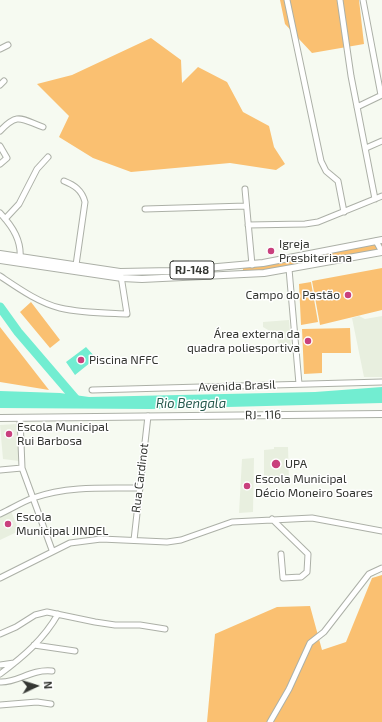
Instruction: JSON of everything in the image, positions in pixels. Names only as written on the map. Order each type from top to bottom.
[{"type":"main road","name":"RJ-148","points":[[0,254],[20,260],[76,265],[121,275],[238,267],[304,256],[379,240]]},
{"type":"main road","points":[[0,260],[20,260],[121,275],[167,279],[238,275],[289,269],[382,252]]},
{"type":"main road","points":[[238,267],[238,275]]},
{"type":"main road","name":"RJ- 116","points":[[0,418],[382,414]]},
{"type":"street","points":[[287,0],[321,161],[326,171],[338,181],[344,212]]},
{"type":"street","points":[[340,0],[351,76],[375,199]]},
{"type":"street","points":[[358,106],[381,95],[363,0]]},
{"type":"street","points":[[0,49],[8,45]]},
{"type":"street","points":[[0,131],[14,119],[19,118],[44,127]]},
{"type":"street","points":[[366,148],[382,141]]},
{"type":"street","points":[[0,146],[7,158],[0,164]]},
{"type":"street","points":[[6,219],[20,204],[37,169],[48,157]]},
{"type":"street","points":[[64,181],[74,184],[84,196],[85,202],[76,265]]},
{"type":"street","points":[[245,189],[252,265]]},
{"type":"street","points":[[248,225],[305,224],[318,222],[382,196]]},
{"type":"street","points":[[145,209],[246,206]]},
{"type":"street","points":[[0,214],[6,219],[19,241],[20,260]]},
{"type":"street","points":[[379,240],[382,252]]},
{"type":"street","points":[[289,269],[299,384]]},
{"type":"street","points":[[0,276],[46,303],[59,308],[73,311],[127,314],[121,275]]},
{"type":"street","name":"Avenida Brasil","points":[[92,390],[382,382]]},
{"type":"street","name":"Rua Cardinot","points":[[134,540],[148,416]]},
{"type":"street","points":[[20,418],[22,468],[52,550]]},
{"type":"street","points":[[0,470],[22,468]]},
{"type":"street","points":[[0,514],[32,498],[76,489],[139,488]]},
{"type":"street","points":[[0,578],[52,550],[70,543],[86,540],[167,542],[181,540],[232,522],[312,518],[382,531]]},
{"type":"street","points":[[272,519],[308,554],[307,572],[300,577],[283,578],[281,554]]},
{"type":"street","points":[[270,722],[289,689],[310,643],[324,632],[348,599],[369,574],[382,568]]},
{"type":"street","points":[[0,634],[16,628],[35,615],[47,612],[115,625],[140,625],[165,629]]},
{"type":"street","points":[[0,674],[17,662],[34,645],[48,630],[58,614]]},
{"type":"street","points":[[34,645],[75,651]]},
{"type":"street","points":[[0,665],[17,662]]},
{"type":"street","points":[[0,682],[33,672],[52,672]]},
{"type":"street","points":[[0,706],[37,702],[51,704]]},
{"type":"shaded area","points":[[280,0],[359,0],[364,44],[312,53],[285,24]]},
{"type":"shaded area","points":[[151,38],[181,60],[182,83],[198,67],[227,82],[243,112],[269,126],[274,147],[285,164],[276,170],[230,163],[131,172],[93,158],[59,137],[69,116],[37,84],[72,75]]},
{"type":"shaded area","points":[[382,240],[382,250],[243,275],[243,267],[315,257]]},
{"type":"shaded area","name":"Campo do Pastão","points":[[382,268],[382,310],[320,325],[312,281]]},
{"type":"shaded area","points":[[311,282],[318,322],[301,325],[299,284]]},
{"type":"shaded area","points":[[31,302],[60,340],[50,348],[20,312]]},
{"type":"shaded area","points":[[359,316],[365,319],[382,316],[382,377],[364,377],[352,318]]},
{"type":"shaded area","points":[[289,320],[291,346],[280,347],[275,334],[263,327],[263,322]]},
{"type":"shaded area","points":[[0,327],[49,390],[0,382]]},
{"type":"shaded area","points":[[350,328],[351,353],[322,353],[322,373],[304,374],[302,329]]},
{"type":"shaded area","name":"Escola Municipal Rui Barbosa","points":[[17,424],[19,461],[3,459],[0,425]]},
{"type":"shaded area","name":"UPA","points":[[274,447],[288,447],[289,480],[270,481],[269,478],[264,477],[264,450],[274,449]]},
{"type":"shaded area","name":"Escola Municipal Décio Moneiro Soares","points":[[254,458],[253,512],[239,513],[242,459]]},
{"type":"shaded area","name":"Escola Municipal JINDEL","points":[[11,511],[19,531],[0,540],[0,517]]},
{"type":"shaded area","points":[[382,575],[382,722],[207,722],[215,634],[277,607],[310,606],[322,650],[346,642],[372,578]]},
{"type":"water","name":"Piscina NFFC","points":[[86,347],[96,358],[75,375],[66,362]]},
{"type":"water","name":"Rio Bengala","points":[[382,387],[382,403],[150,409],[0,408],[0,391],[60,393],[89,397],[315,392]]},
{"type":"waterway","points":[[0,307],[18,332],[79,403]]},
{"type":"place","name":"Igreja Presbiteriana","points":[[271,251]]},
{"type":"place","name":"Campo do Pastão","points":[[348,295]]},
{"type":"place","name":"Área externa da quadra poliesportiva","points":[[308,341]]},
{"type":"place","name":"Piscina NFFC","points":[[81,360]]},
{"type":"place","name":"Escola Municipal Rui Barbosa","points":[[9,434]]},
{"type":"place","name":"UPA","points":[[276,464]]},
{"type":"place","name":"Escola Municipal Décio Moneiro Soares","points":[[247,486]]},
{"type":"place","name":"Escola Municipal JINDEL","points":[[8,524]]}]
